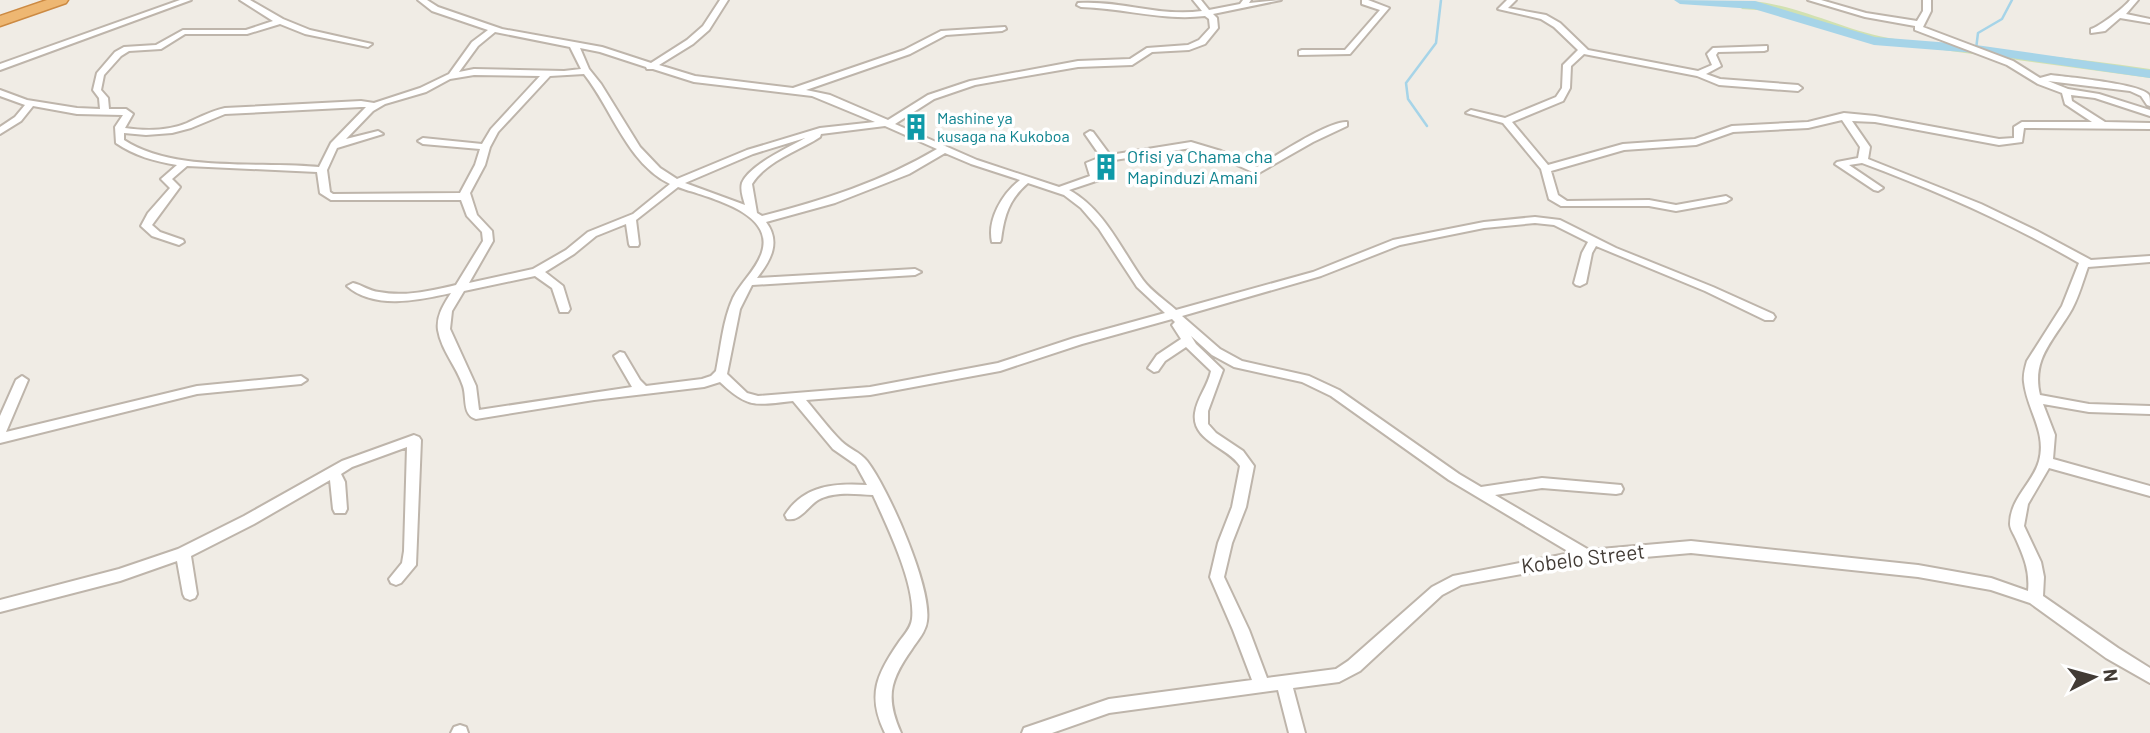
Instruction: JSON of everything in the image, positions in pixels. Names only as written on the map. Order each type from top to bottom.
[{"type":"highway","points":[[0,10],[33,0]]},
{"type":"highway","points":[[0,21],[61,0]]},
{"type":"street","points":[[0,67],[187,0]]},
{"type":"street","points":[[244,0],[280,21],[308,32],[368,44]]},
{"type":"street","points":[[422,0],[435,9],[494,29],[602,50],[650,67],[709,82],[827,97],[890,123],[943,150],[1025,181],[1062,189],[1093,215],[1142,285],[1216,352],[1238,365],[1305,379],[1335,393],[1427,459],[1587,556]]},
{"type":"street","points":[[650,67],[690,42],[706,27],[724,0]]},
{"type":"street","points":[[353,286],[365,292],[390,296],[434,293],[537,272],[592,234],[631,219],[677,183],[750,152],[823,131],[890,123],[930,97],[961,86],[1078,64],[1132,62],[1150,50],[1189,47],[1202,43],[1214,28],[1213,18],[1197,0]]},
{"type":"street","points":[[1081,5],[1107,5],[1157,15],[1192,16],[1243,3],[1277,0]]},
{"type":"street","points":[[1512,0],[1502,9],[1543,17],[1557,25],[1582,51],[1699,74],[1732,84],[1768,84],[1798,88]]},
{"type":"street","points":[[1812,0],[1865,15],[1919,24]]},
{"type":"street","points":[[1927,0],[1927,11],[1918,28],[2010,63],[2038,80],[2066,91],[2096,96],[2150,113]]},
{"type":"street","points":[[2094,32],[2102,29],[2109,18],[2129,9],[2134,0]]},
{"type":"street","points":[[1302,53],[1347,52],[1385,8],[1366,1],[1352,1]]},
{"type":"street","points":[[2119,15],[2150,21]]},
{"type":"street","points":[[105,111],[103,99],[97,90],[99,80],[123,50],[158,47],[183,32],[247,32],[280,21]]},
{"type":"street","points":[[453,75],[475,44],[494,29]]},
{"type":"street","points":[[795,91],[907,52],[944,33],[1002,29]]},
{"type":"street","points":[[574,46],[581,54],[586,71],[640,150],[662,174],[756,216],[831,201],[905,172],[943,150]]},
{"type":"street","points":[[1699,74],[1717,66],[1711,54],[1716,50],[1764,48]]},
{"type":"street","points":[[1471,113],[1506,121],[1560,99],[1566,88],[1567,65],[1582,51]]},
{"type":"street","points":[[121,130],[145,133],[173,130],[225,111],[354,104],[375,106],[423,90],[453,75],[586,71]]},
{"type":"street","points":[[547,74],[494,131],[465,193],[468,210],[485,228],[488,241],[445,316],[444,336],[472,388],[473,413],[476,415],[704,383],[720,375]]},
{"type":"street","points":[[2038,80],[2051,78],[2132,89],[2144,94],[2150,103]]},
{"type":"street","points":[[2066,91],[2068,102],[2103,125]]},
{"type":"street","points":[[0,93],[31,103],[77,111],[126,112],[128,114],[119,141],[130,151],[223,166],[301,167],[322,170]]},
{"type":"street","points":[[0,131],[18,119],[31,103]]},
{"type":"street","points":[[301,167],[333,146],[375,106]]},
{"type":"street","points":[[1546,169],[1623,147],[1696,142],[1732,129],[1808,125],[1844,116],[1905,124],[1999,142],[2019,140],[2019,127],[2022,125],[2150,126]]},
{"type":"street","points":[[1844,116],[1865,147],[1863,160]]},
{"type":"street","points":[[1506,121],[1534,158],[1546,169],[1553,197],[1565,204],[1649,203],[1676,208],[1726,199]]},
{"type":"street","points":[[1062,189],[1095,178],[1091,163],[1191,145],[1218,153],[1257,172],[1310,140],[1344,124]]},
{"type":"street","points":[[720,375],[738,299],[769,248],[768,237],[756,216],[747,191],[748,180],[766,165],[823,131]]},
{"type":"street","points":[[333,146],[378,134]]},
{"type":"street","points":[[1090,134],[1107,158]]},
{"type":"street","points":[[423,141],[485,147]]},
{"type":"street","points":[[333,146],[322,170],[325,193],[331,197],[444,195],[465,198]]},
{"type":"street","points":[[1878,188],[1840,164],[1863,160],[1924,182],[2031,229],[2088,263]]},
{"type":"street","points":[[179,242],[146,226],[148,219],[172,196],[175,187],[166,179],[167,175],[186,162]]},
{"type":"street","points":[[996,240],[1000,211],[1005,199],[1025,181]]},
{"type":"street","points":[[631,219],[634,244]]},
{"type":"street","points":[[720,375],[748,399],[797,398],[870,391],[1000,368],[1078,341],[1175,316],[1317,274],[1397,243],[1484,225],[1535,220],[1556,222],[1612,250],[1709,289],[1769,317]]},
{"type":"street","points":[[1580,283],[1587,253],[1595,240]]},
{"type":"street","points":[[2035,599],[2035,569],[2017,526],[2021,504],[2046,462],[2048,435],[2029,381],[2033,361],[2068,306],[2084,264],[2150,260]]},
{"type":"street","points":[[537,272],[557,286],[564,309]]},
{"type":"street","points":[[749,282],[915,272]]},
{"type":"street","points":[[1175,316],[1187,341],[1217,370],[1217,379],[1202,412],[1202,424],[1219,443],[1238,454],[1247,466],[1239,507],[1225,543],[1217,578],[1241,630],[1262,686]]},
{"type":"street","points":[[1154,368],[1161,358],[1187,341]]},
{"type":"street","points":[[620,356],[635,383],[643,390]]},
{"type":"street","points":[[0,431],[22,380]]},
{"type":"street","points":[[0,439],[197,390],[301,380]]},
{"type":"street","points":[[797,398],[840,448],[862,463],[901,543],[921,615],[919,627],[893,663],[883,686],[881,702],[893,733]]},
{"type":"street","points":[[2034,398],[2090,408],[2150,410]]},
{"type":"street","points":[[0,606],[120,575],[183,553],[260,514],[333,471],[368,455],[414,440],[411,551],[408,565],[397,579]]},
{"type":"street","points":[[2046,462],[2150,491]]},
{"type":"street","points":[[333,471],[338,482],[340,509]]},
{"type":"street","points":[[1479,492],[1542,483],[1616,489]]},
{"type":"street","points":[[792,515],[807,498],[820,491],[876,490]]},
{"type":"street","name":"Kobelo Street","points":[[1030,733],[1109,706],[1331,677],[1354,666],[1428,598],[1458,580],[1587,556],[1691,547],[1961,577],[2017,591],[2035,599],[2150,676]]},
{"type":"street","points":[[183,553],[190,594]]},
{"type":"street","points":[[1284,684],[1297,733]]},
{"type":"green space","points":[[1751,1],[1788,8],[1877,36],[2150,69],[2150,78],[1861,39],[1772,11],[1741,9]]},
{"type":"waterway","points":[[1427,126],[1408,99],[1406,83],[1436,43],[1441,0]]},
{"type":"waterway","points":[[1680,0],[1755,5],[1874,41],[1976,49],[2150,74]]},
{"type":"waterway","points":[[1976,49],[1978,33],[2002,19],[2012,0]]},
{"type":"place","name":"Mashine ya kusaga na Kukoboa","points":[[916,127]]},
{"type":"place","name":"Ofisi ya Chama cha Mapinduzi Amani","points":[[1106,167]]}]
